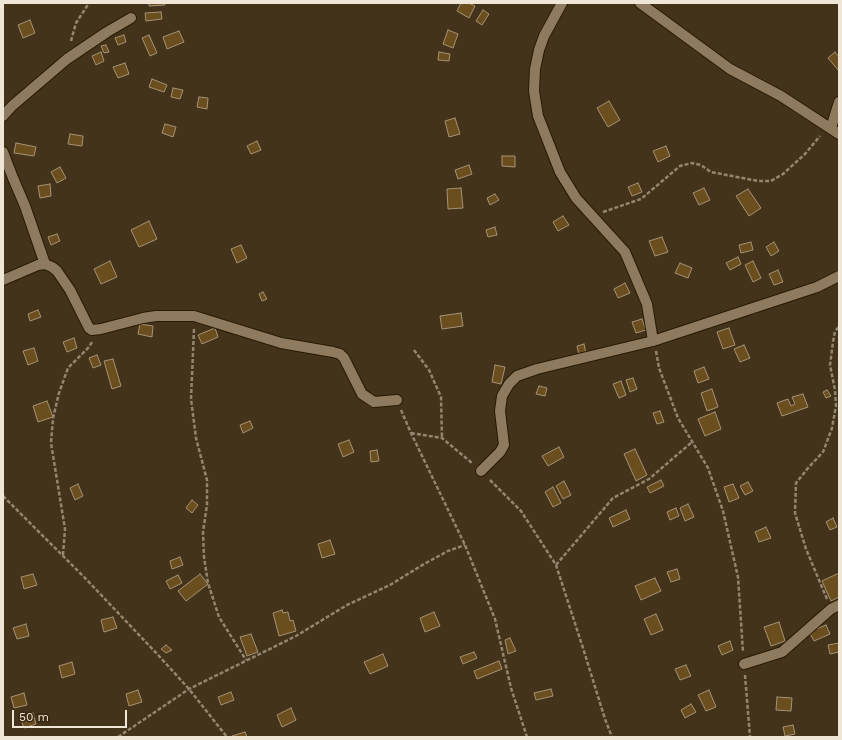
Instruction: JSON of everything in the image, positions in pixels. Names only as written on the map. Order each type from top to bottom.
[{"type":"street","points":[[562,3],[544,36],[539,50],[535,69],[534,91],[538,116],[560,172],[576,198],[625,252],[646,304],[653,341]]},
{"type":"street","points":[[640,3],[730,69],[781,96],[835,131],[839,102]]},
{"type":"street","points":[[3,116],[12,106],[67,59],[131,18]]},
{"type":"street","points":[[3,152],[12,178],[25,206],[45,264],[57,271],[70,290],[89,328],[96,330],[156,316],[194,316],[281,343],[340,354],[344,358],[362,394],[374,402],[397,400]]},
{"type":"street","points":[[3,280],[29,268],[45,264]]},
{"type":"street","points":[[481,471],[500,452],[504,445],[500,411],[502,396],[516,376],[537,368],[653,341],[817,287],[839,276]]},
{"type":"street","points":[[744,664],[782,652],[835,607]]},
{"type":"path","points":[[67,59],[76,23],[89,3]]},
{"type":"path","points":[[592,216],[641,199],[680,166],[692,164],[701,165],[711,172],[758,181],[771,181],[783,174],[805,154],[818,137],[835,131]]},
{"type":"path","points":[[194,316],[190,399],[196,438],[207,480],[207,505],[204,532],[204,557],[207,577],[219,617],[246,660]]},
{"type":"path","points":[[835,607],[806,549],[795,513],[795,505],[796,483],[824,452],[832,428],[836,406],[836,390],[830,365],[835,331],[839,328]]},
{"type":"path","points":[[63,555],[65,529],[51,443],[53,418],[59,393],[68,368],[89,347],[96,330]]},
{"type":"path","points":[[653,341],[659,368],[678,418],[708,468],[722,512],[738,577],[750,737]]},
{"type":"path","points":[[414,350],[430,370],[441,397],[442,438]]},
{"type":"path","points":[[397,400],[411,433],[465,545],[495,620],[511,688],[527,737]]},
{"type":"path","points":[[411,433],[442,438],[481,471],[521,511],[556,565],[612,737]]},
{"type":"path","points":[[556,565],[613,498],[649,479],[692,442]]},
{"type":"path","points":[[3,496],[63,555],[189,689],[227,737]]},
{"type":"path","points":[[118,737],[189,689],[296,636],[347,605],[390,585],[448,551],[465,545]]},
{"type":"building","points":[[149,3],[165,3],[165,5],[149,6]]},
{"type":"building","points":[[461,3],[469,3],[475,6],[469,18],[457,11]]},
{"type":"building","points":[[483,10],[489,14],[482,25],[476,21]]},
{"type":"building","points":[[161,12],[162,19],[146,21],[145,13]]},
{"type":"building","points":[[30,20],[35,33],[23,38],[18,25]]},
{"type":"building","points":[[448,30],[458,34],[453,48],[443,44]]},
{"type":"building","points":[[179,31],[184,42],[167,49],[163,37]]},
{"type":"building","points":[[124,35],[126,42],[118,45],[115,38]]},
{"type":"building","points":[[149,35],[157,53],[150,56],[142,38]]},
{"type":"building","points":[[106,45],[109,52],[104,53],[101,46]]},
{"type":"building","points":[[101,52],[104,61],[96,65],[92,56]]},
{"type":"building","points":[[439,52],[450,54],[449,61],[438,60]]},
{"type":"building","points":[[835,52],[839,57],[839,71],[828,58]]},
{"type":"building","points":[[125,63],[129,74],[118,78],[113,67]]},
{"type":"building","points":[[152,79],[167,85],[164,92],[149,87]]},
{"type":"building","points":[[173,88],[183,90],[180,99],[171,97]]},
{"type":"building","points":[[199,97],[208,98],[207,109],[197,107]]},
{"type":"building","points":[[609,101],[620,120],[608,127],[597,108]]},
{"type":"building","points":[[455,118],[460,134],[449,137],[445,121]]},
{"type":"building","points":[[165,124],[176,127],[173,137],[162,133]]},
{"type":"building","points":[[70,134],[83,136],[82,146],[68,144]]},
{"type":"building","points":[[257,141],[261,150],[251,154],[247,146]]},
{"type":"building","points":[[16,143],[36,147],[34,156],[14,153]]},
{"type":"building","points":[[666,146],[670,156],[658,162],[653,151]]},
{"type":"building","points":[[502,156],[515,156],[515,167],[502,166]]},
{"type":"building","points":[[469,165],[472,174],[458,179],[455,170]]},
{"type":"building","points":[[60,167],[66,178],[57,183],[51,172]]},
{"type":"building","points":[[638,183],[642,192],[632,196],[628,187]]},
{"type":"building","points":[[50,184],[51,196],[40,198],[38,186]]},
{"type":"building","points":[[461,188],[463,208],[448,209],[447,189]]},
{"type":"building","points":[[704,188],[710,200],[699,205],[693,193]]},
{"type":"building","points":[[748,189],[761,208],[749,216],[736,196]]},
{"type":"building","points":[[495,194],[499,200],[490,205],[487,198]]},
{"type":"building","points":[[563,216],[569,225],[558,231],[553,222]]},
{"type":"building","points":[[149,221],[157,239],[139,247],[131,230]]},
{"type":"building","points":[[495,227],[497,235],[488,237],[486,230]]},
{"type":"building","points":[[57,234],[60,241],[51,245],[48,237]]},
{"type":"building","points":[[662,237],[668,252],[655,256],[649,241]]},
{"type":"building","points":[[751,242],[753,250],[741,253],[739,245]]},
{"type":"building","points":[[774,242],[779,251],[771,256],[766,247]]},
{"type":"building","points":[[241,245],[247,258],[237,263],[231,249]]},
{"type":"building","points":[[738,257],[741,264],[730,270],[726,263]]},
{"type":"building","points":[[110,261],[117,277],[101,284],[94,269]]},
{"type":"building","points":[[753,261],[761,278],[753,282],[745,265]]},
{"type":"building","points":[[680,263],[692,268],[688,278],[675,273]]},
{"type":"building","points":[[778,270],[783,282],[774,285],[769,274]]},
{"type":"building","points":[[625,283],[630,293],[618,298],[614,289]]},
{"type":"building","points":[[263,292],[267,299],[262,301],[259,294]]},
{"type":"building","points":[[38,310],[41,317],[30,321],[28,314]]},
{"type":"building","points":[[461,313],[463,326],[442,329],[440,316]]},
{"type":"building","points":[[642,319],[646,330],[636,333],[632,322]]},
{"type":"building","points":[[140,324],[153,326],[152,337],[138,334]]},
{"type":"building","points":[[215,328],[218,337],[202,344],[198,335]]},
{"type":"building","points":[[729,328],[735,345],[723,349],[717,332]]},
{"type":"building","points":[[74,338],[77,348],[67,352],[63,342]]},
{"type":"building","points":[[584,344],[586,354],[579,355],[577,346]]},
{"type":"building","points":[[744,345],[750,358],[740,362],[734,349]]},
{"type":"building","points":[[34,348],[38,361],[28,365],[23,351]]},
{"type":"building","points":[[97,355],[101,365],[93,368],[89,358]]},
{"type":"building","points":[[113,359],[121,386],[112,389],[104,361]]},
{"type":"building","points":[[495,365],[505,367],[501,384],[492,382]]},
{"type":"building","points":[[704,367],[709,379],[698,383],[694,371]]},
{"type":"building","points":[[633,378],[637,389],[630,392],[626,380]]},
{"type":"building","points":[[621,381],[626,395],[619,398],[613,384]]},
{"type":"building","points":[[539,386],[547,388],[545,396],[536,394]]},
{"type":"building","points":[[712,389],[718,407],[707,411],[701,393]]},
{"type":"building","points":[[827,390],[831,396],[826,398],[823,392]]},
{"type":"building","points":[[803,394],[808,407],[782,416],[777,403],[788,399],[791,406],[795,404],[792,397]]},
{"type":"building","points":[[47,401],[53,417],[38,422],[33,406]]},
{"type":"building","points":[[660,411],[664,422],[657,424],[653,413]]},
{"type":"building","points":[[715,412],[721,429],[705,436],[698,419]]},
{"type":"building","points":[[250,421],[253,428],[243,433],[240,425]]},
{"type":"building","points":[[349,440],[354,452],[343,457],[338,444]]},
{"type":"building","points":[[559,447],[564,457],[548,466],[542,456]]},
{"type":"building","points":[[635,449],[647,475],[636,481],[624,454]]},
{"type":"building","points":[[377,450],[379,461],[371,462],[370,451]]},
{"type":"building","points":[[661,480],[664,486],[650,493],[647,487]]},
{"type":"building","points":[[564,481],[571,495],[563,499],[556,486]]},
{"type":"building","points":[[748,482],[753,491],[745,495],[740,486]]},
{"type":"building","points":[[78,484],[83,496],[75,500],[70,488]]},
{"type":"building","points":[[733,484],[739,498],[729,502],[724,487]]},
{"type":"building","points":[[553,487],[561,503],[553,507],[545,492]]},
{"type":"building","points":[[192,500],[198,505],[192,513],[186,508]]},
{"type":"building","points":[[688,504],[694,517],[685,521],[680,508]]},
{"type":"building","points":[[676,508],[679,516],[670,520],[667,512]]},
{"type":"building","points":[[626,510],[630,519],[613,527],[609,518]]},
{"type":"building","points":[[833,518],[837,527],[830,530],[826,522]]},
{"type":"building","points":[[766,527],[771,538],[759,542],[755,532]]},
{"type":"building","points":[[330,540],[335,554],[322,558],[318,544]]},
{"type":"building","points":[[180,557],[183,565],[172,569],[170,561]]},
{"type":"building","points":[[677,569],[680,579],[671,582],[667,572]]},
{"type":"building","points":[[839,573],[839,597],[831,601],[822,581]]},
{"type":"building","points":[[33,574],[37,585],[24,589],[21,577]]},
{"type":"building","points":[[200,574],[208,584],[186,601],[178,591]]},
{"type":"building","points":[[178,575],[182,583],[170,589],[166,581]]},
{"type":"building","points":[[655,578],[661,591],[641,600],[635,586]]},
{"type":"building","points":[[282,610],[283,613],[288,612],[290,621],[293,620],[296,631],[279,636],[273,613]]},
{"type":"building","points":[[434,612],[440,626],[425,632],[420,618]]},
{"type":"building","points":[[656,614],[663,630],[651,635],[644,619]]},
{"type":"building","points":[[113,617],[117,628],[104,632],[101,620]]},
{"type":"building","points":[[779,622],[785,641],[771,646],[764,627]]},
{"type":"building","points":[[26,624],[29,636],[17,639],[13,628]]},
{"type":"building","points":[[826,625],[830,634],[814,641],[809,632]]},
{"type":"building","points":[[251,634],[258,652],[247,656],[240,637]]},
{"type":"building","points":[[510,638],[516,651],[508,654],[505,640]]},
{"type":"building","points":[[730,641],[733,650],[722,655],[718,646]]},
{"type":"building","points":[[839,643],[839,652],[830,654],[828,645]]},
{"type":"building","points":[[166,645],[172,650],[166,653],[161,649]]},
{"type":"building","points":[[474,652],[477,658],[463,664],[460,657]]},
{"type":"building","points":[[383,654],[388,666],[370,674],[364,662]]},
{"type":"building","points":[[499,661],[502,669],[477,679],[474,671]]},
{"type":"building","points":[[72,662],[75,674],[62,678],[59,666]]},
{"type":"building","points":[[686,665],[691,676],[680,680],[675,669]]},
{"type":"building","points":[[551,689],[553,696],[536,700],[534,693]]},
{"type":"building","points":[[138,690],[142,702],[129,706],[126,694]]},
{"type":"building","points":[[709,690],[716,707],[706,711],[698,695]]},
{"type":"building","points":[[231,692],[234,700],[221,705],[218,697]]},
{"type":"building","points":[[24,693],[27,705],[14,708],[11,697]]},
{"type":"building","points":[[777,697],[792,698],[791,711],[776,710]]},
{"type":"building","points":[[691,704],[696,712],[685,718],[681,710]]},
{"type":"building","points":[[291,708],[296,720],[282,727],[277,715]]},
{"type":"building","points":[[33,713],[36,724],[24,728],[20,717]]},
{"type":"building","points":[[793,725],[795,734],[785,736],[783,727]]},
{"type":"building","points":[[245,732],[247,737],[232,736]]}]
